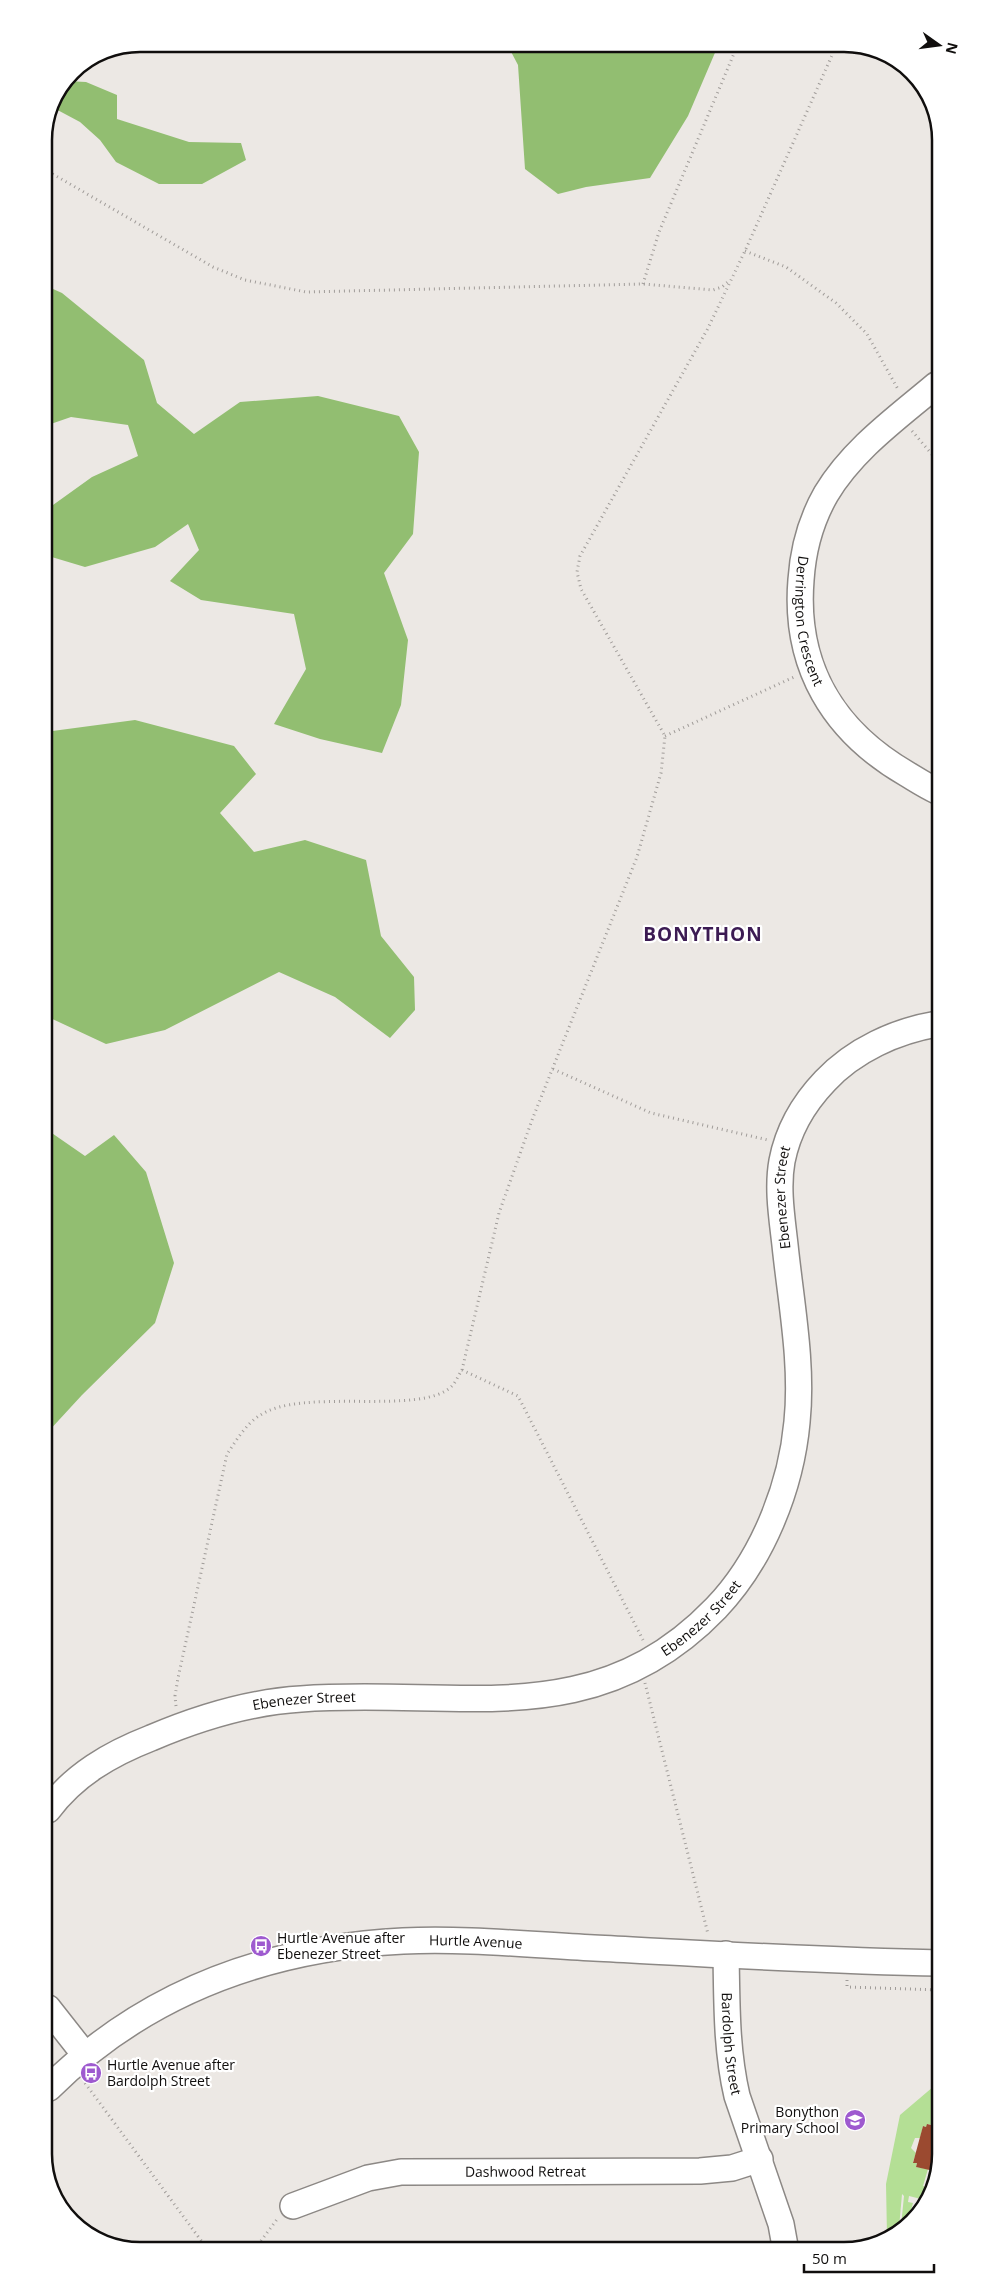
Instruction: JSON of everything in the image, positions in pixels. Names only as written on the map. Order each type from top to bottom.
[{"type":"street","name":"Derrington Crescent","points":[[932,388],[874,437],[847,464],[827,493],[810,530],[803,552],[800,597],[800,627],[807,657],[819,686],[837,714],[859,739],[886,762],[932,787]]},
{"type":"street","name":"Ebenezer Street","points":[[52,1804],[72,1783],[102,1760],[182,1725],[268,1703],[299,1699],[366,1696],[508,1699],[539,1697],[598,1683],[648,1668],[676,1644],[717,1607],[757,1552],[777,1506],[792,1456],[797,1421],[798,1368],[780,1196],[782,1161],[792,1127],[810,1097],[835,1070],[866,1049],[893,1037],[932,1025]]},
{"type":"street","name":"Hurtle Avenue","points":[[56,2081],[85,2055],[132,2022],[180,1994],[206,1982],[259,1963],[345,1945],[435,1941],[718,1946],[932,1962]]},
{"type":"street","name":"Bardolph Street","points":[[718,1946],[732,2074],[737,2096],[781,2224],[784,2242]]},
{"type":"street","points":[[52,2013],[85,2055]]},
{"type":"street","name":"Dashwood Retreat","points":[[293,2206],[368,2178],[401,2172],[700,2171],[732,2168],[760,2159]]},
{"type":"path","points":[[643,284],[659,232],[734,53]]},
{"type":"path","points":[[182,1725],[175,1696],[227,1454],[253,1421],[258,1416],[279,1406],[405,1400],[436,1396],[452,1386],[462,1370],[499,1212],[532,1120],[636,857],[661,773],[665,736],[581,589],[577,572],[580,556],[707,330],[745,251],[834,53]]},
{"type":"path","points":[[53,174],[213,267],[245,280],[306,292],[643,284],[713,290],[722,287],[731,280]]},
{"type":"path","points":[[745,251],[786,267],[836,303],[867,334],[897,386]]},
{"type":"path","points":[[906,410],[906,425],[932,454]]},
{"type":"path","points":[[665,736],[812,669]]},
{"type":"path","points":[[553,1069],[650,1113],[787,1145]]},
{"type":"path","points":[[462,1370],[518,1396],[648,1668],[718,1946]]},
{"type":"path","points":[[847,1975],[847,1986],[932,1990]]},
{"type":"path","points":[[56,2081],[81,2078],[201,2241]]},
{"type":"path","points":[[261,2241],[276,2220],[293,2206]]},
{"type":"green space","points":[[511,53],[715,53],[688,116],[650,178],[586,187],[558,194],[525,169],[518,65]]},
{"type":"green space","points":[[75,81],[86,82],[117,95],[117,119],[189,142],[241,143],[246,160],[202,184],[159,184],[116,162],[100,140],[80,122],[58,110],[64,96]]},
{"type":"green space","points":[[53,289],[62,293],[144,360],[157,403],[194,434],[240,402],[318,396],[399,416],[419,452],[413,534],[384,573],[408,640],[401,705],[382,753],[320,739],[274,724],[306,669],[294,614],[201,600],[170,581],[199,550],[188,524],[155,547],[85,567],[53,557],[53,505],[92,477],[138,456],[128,425],[71,417],[53,423]]},
{"type":"green space","points":[[135,720],[234,746],[256,774],[220,813],[254,852],[305,840],[366,860],[381,936],[414,977],[415,1010],[390,1038],[335,997],[279,972],[165,1030],[106,1044],[53,1019],[53,731]]},
{"type":"green space","points":[[53,1134],[85,1156],[114,1135],[146,1172],[174,1263],[155,1323],[52,1427]]},
{"type":"green space","points":[[932,2088],[932,2125],[923,2126],[920,2138],[915,2138],[911,2148],[916,2153],[913,2162],[917,2163],[916,2167],[928,2169],[923,2186],[925,2187],[919,2198],[909,2196],[908,2202],[913,2203],[911,2211],[902,2220],[904,2196],[902,2194],[900,2221],[887,2230],[886,2184],[900,2115]]},
{"type":"building","points":[[927,2124],[932,2125],[930,2170],[916,2167],[917,2163],[913,2163],[923,2126],[926,2127]]},
{"type":"place","name":"Hurtle Avenue after Ebenezer Street","points":[[261,1946]]},
{"type":"place","name":"Hurtle Avenue after Bardolph Street","points":[[91,2073]]},
{"type":"place","name":"Bonython Primary School","points":[[855,2120]]},
{"type":"district","name":"BONYTHON","points":[[703,934]]}]
